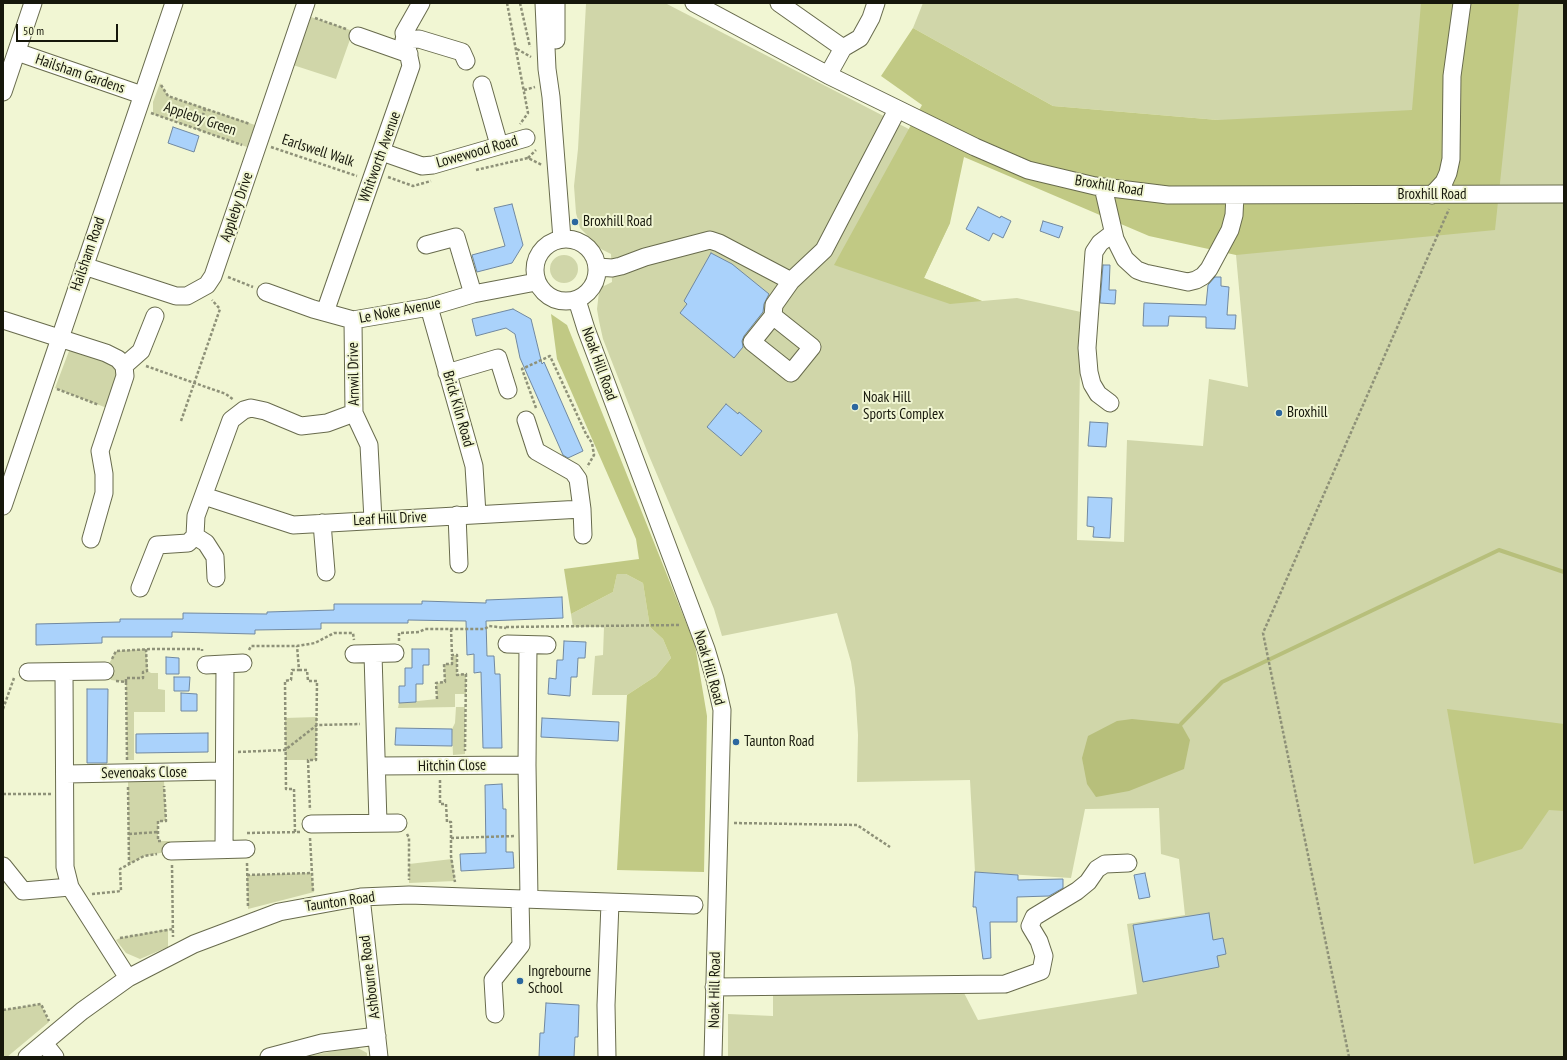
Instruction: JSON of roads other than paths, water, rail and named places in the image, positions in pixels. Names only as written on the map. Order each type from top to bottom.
[{"type":"street","points":[[3,92],[34,3]]},
{"type":"street","name":"Hailsham Road","points":[[4,498],[174,3]]},
{"type":"street","name":"Whitworth Avenue","points":[[325,312],[411,66],[404,33],[421,3]]},
{"type":"street","points":[[544,3],[547,69],[551,98],[562,239]]},
{"type":"street","points":[[551,98],[556,67],[556,3]]},
{"type":"street","name":"Broxhill Road","points":[[694,3],[897,110],[1028,170],[1103,187],[1168,195],[1564,194]]},
{"type":"street","points":[[779,3],[797,14],[843,48]]},
{"type":"street","points":[[828,74],[843,48],[860,38],[871,18],[876,3]]},
{"type":"street","points":[[1432,195],[1444,182],[1448,173],[1450,159],[1452,88],[1462,3]]},
{"type":"street","name":"Appleby Drive","points":[[84,266],[132,281],[168,295],[187,296],[207,285],[215,272],[304,8]]},
{"type":"street","points":[[358,36],[407,47],[419,39],[462,52],[466,61]]},
{"type":"street","name":"Hailsham Gardens","points":[[17,52],[140,102]]},
{"type":"street","points":[[482,85],[499,145]]},
{"type":"street","points":[[773,316],[774,305],[791,282],[824,250],[897,110]]},
{"type":"street","name":"Lowewood Road","points":[[382,152],[422,166],[433,165],[523,139]]},
{"type":"street","points":[[1103,187],[1113,233],[1117,245],[1125,259],[1137,270],[1144,273],[1188,282],[1203,276],[1209,269],[1230,230],[1234,215],[1236,195]]},
{"type":"street","points":[[1110,403],[1098,394],[1092,384],[1089,372],[1087,348],[1094,252],[1100,243],[1113,233]]},
{"type":"street","points":[[426,245],[456,236],[473,294]]},
{"type":"street","points":[[562,239],[573,239],[581,242],[592,252],[598,267],[597,279],[592,289],[577,300],[570,302],[558,301],[547,296],[536,282],[535,269],[537,258],[547,246],[562,239]]},
{"type":"street","points":[[598,267],[612,268],[621,266],[645,257],[710,240],[718,242],[791,282]]},
{"type":"street","name":"Le Noke Avenue","points":[[266,292],[353,320],[429,307],[473,294],[536,282]]},
{"type":"street","name":"Noak Hill Road","points":[[577,300],[586,329],[697,624],[715,679],[722,710],[713,1057]]},
{"type":"street","name":"Brick Kiln Road","points":[[429,307],[474,466],[477,514]]},
{"type":"street","points":[[124,366],[141,351],[155,316]]},
{"type":"street","points":[[3,320],[60,337],[118,359],[124,366],[125,376],[100,451],[104,474],[104,493],[91,538]]},
{"type":"street","name":"Arnwil Drive","points":[[353,320],[354,413],[369,445],[373,520]]},
{"type":"street","points":[[447,374],[498,358],[508,390]]},
{"type":"street","points":[[140,588],[157,545],[188,543],[195,536],[196,516],[231,420],[243,411],[251,408],[265,411],[301,426],[327,423],[354,413]]},
{"type":"street","points":[[531,416],[536,452],[573,472],[579,482],[583,535]]},
{"type":"street","name":"Leaf Hill Drive","points":[[204,496],[293,525],[582,509]]},
{"type":"street","points":[[457,515],[459,564]]},
{"type":"street","points":[[322,524],[326,572]]},
{"type":"street","points":[[195,536],[206,543],[216,557],[216,578]]},
{"type":"street","points":[[507,644],[547,645]]},
{"type":"street","points":[[495,1014],[493,980],[521,945],[528,836],[528,645]]},
{"type":"street","points":[[354,654],[395,653]]},
{"type":"street","points":[[373,654],[378,823]]},
{"type":"street","points":[[206,665],[243,663]]},
{"type":"street","points":[[224,664],[224,849]]},
{"type":"street","points":[[28,672],[105,671]]},
{"type":"street","points":[[64,672],[66,774],[65,867],[72,891],[128,978]]},
{"type":"street","name":"Hitchin Close","points":[[377,766],[527,765]]},
{"type":"street","name":"Sevenoaks Close","points":[[66,774],[223,771]]},
{"type":"street","points":[[310,828],[398,823]]},
{"type":"street","points":[[171,851],[246,849]]},
{"type":"street","points":[[714,987],[1005,984],[1041,971],[1044,956],[1039,941],[1030,926],[1034,917],[1077,891],[1088,882],[1097,869],[1105,864],[1128,863]]},
{"type":"street","points":[[3,866],[23,891],[72,891]]},
{"type":"street","name":"Taunton Road","points":[[27,1057],[82,1011],[128,978],[194,944],[279,912],[361,897],[409,895],[694,906]]},
{"type":"street","name":"Ashbourne Road","points":[[361,897],[380,1057]]},
{"type":"street","points":[[607,1057],[606,1005],[610,903]]},
{"type":"street","points":[[269,1057],[322,1043],[377,1036]]},
{"type":"street","points":[[49,1038],[55,1057]]},
{"type":"waterway","points":[[1181,724],[1222,682],[1499,550],[1564,572]]},
{"type":"place","name":"Broxhill Road","points":[[575,222]]},
{"type":"place","name":"Noak Hill Sports Complex","points":[[855,407]]},
{"type":"place","name":"Broxhill","points":[[1279,413]]},
{"type":"place","name":"Taunton Road","points":[[736,742]]},
{"type":"place","name":"Ingrebourne School","points":[[520,981]]}]
